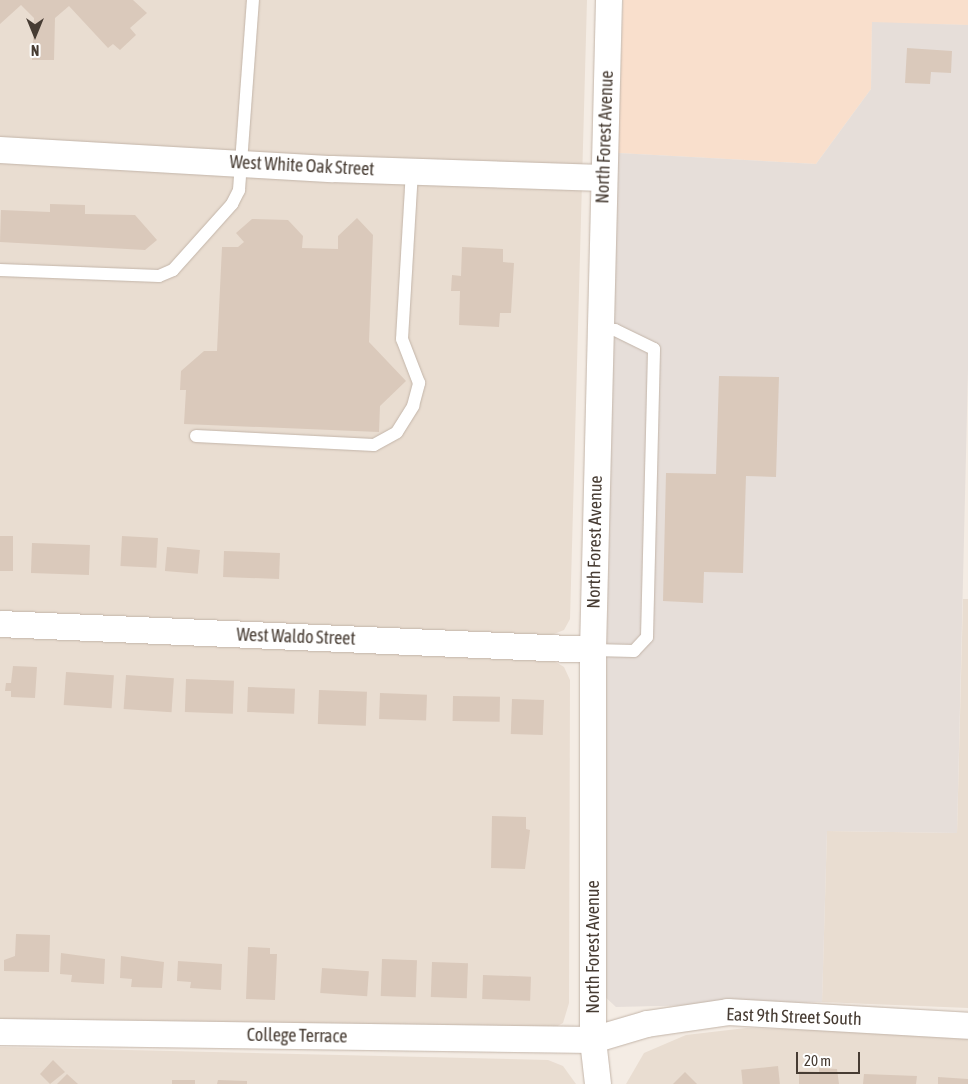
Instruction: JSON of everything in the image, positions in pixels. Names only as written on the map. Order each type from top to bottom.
[{"type":"street","name":"North Forest Avenue","points":[[598,1084],[593,1040],[593,650],[603,178],[609,0]]},
{"type":"street","name":"West White Oak Street","points":[[0,150],[239,163],[603,178]]},
{"type":"street","name":"West Waldo Street","points":[[0,624],[593,650]]},
{"type":"street","name":"East 9th Street South","points":[[593,1040],[647,1024],[728,1012],[968,1026]]},
{"type":"street","name":"College Terrace","points":[[0,1032],[593,1040]]},
{"type":"lane","points":[[0,270],[159,276],[173,270],[232,204],[239,190],[239,163],[253,0]]},
{"type":"lane","points":[[196,436],[374,445],[398,432],[413,406],[419,383],[402,339],[412,171]]},
{"type":"lane","points":[[593,650],[634,651],[647,637],[654,349],[615,330],[600,329]]},
{"type":"shaded area","points":[[0,0],[587,0],[570,619],[564,630],[549,636],[548,657],[564,667],[570,680],[569,1003],[563,1023],[550,1030],[0,1021]]},
{"type":"shaded area","points":[[623,0],[968,0],[968,25],[872,23],[871,89],[816,164],[618,153]]},
{"type":"shaded area","points":[[872,22],[968,25],[968,370],[957,833],[827,831],[822,1002],[616,1007],[601,993],[599,982],[618,153],[816,164],[871,89]]},
{"type":"shaded area","points":[[963,599],[968,599],[968,1008],[822,1002],[827,831],[957,833]]},
{"type":"shaded area","points":[[746,1028],[968,1034],[968,1084],[626,1084],[644,1053],[686,1035]]},
{"type":"shaded area","points":[[0,1047],[548,1060],[563,1066],[576,1084],[0,1084]]},
{"type":"building","points":[[0,0],[133,0],[147,13],[130,28],[136,35],[120,50],[113,44],[108,48],[69,6],[55,18],[54,60],[32,60],[34,18],[21,5],[0,24]]},
{"type":"building","points":[[907,48],[952,51],[951,73],[931,72],[930,84],[905,83]]},
{"type":"building","points":[[50,204],[85,205],[85,214],[135,215],[157,240],[145,250],[0,242],[1,210],[50,212]]},
{"type":"building","points":[[357,218],[373,235],[369,342],[406,381],[380,406],[379,432],[184,424],[186,390],[180,390],[181,371],[204,351],[217,351],[222,247],[238,247],[244,242],[236,233],[252,219],[288,220],[303,236],[302,248],[338,249],[338,236]]},
{"type":"building","points":[[462,247],[503,249],[503,262],[514,263],[511,313],[500,313],[499,327],[459,325],[460,291],[451,291],[452,275],[461,276]]},
{"type":"building","points":[[719,376],[779,377],[776,477],[746,476],[743,573],[704,572],[703,603],[663,601],[666,473],[716,474]]},
{"type":"building","points":[[0,536],[13,536],[13,571],[0,571]]},
{"type":"building","points":[[122,536],[158,538],[156,568],[120,566]]},
{"type":"building","points":[[32,543],[90,545],[89,575],[31,573]]},
{"type":"building","points":[[167,547],[200,550],[198,574],[165,571]]},
{"type":"building","points":[[224,551],[280,553],[279,579],[223,577]]},
{"type":"building","points":[[13,666],[37,667],[35,698],[11,697],[11,691],[5,691],[6,683],[11,683]]},
{"type":"building","points":[[66,672],[114,675],[112,708],[64,705]]},
{"type":"building","points":[[126,675],[174,678],[172,712],[124,709]]},
{"type":"building","points":[[186,679],[234,681],[233,714],[185,712]]},
{"type":"building","points":[[248,687],[295,689],[294,714],[247,712]]},
{"type":"building","points":[[319,690],[367,692],[366,726],[318,724]]},
{"type":"building","points":[[380,693],[427,695],[426,721],[379,719]]},
{"type":"building","points":[[453,696],[500,697],[500,722],[453,721]]},
{"type":"building","points":[[512,699],[544,700],[543,735],[511,734]]},
{"type":"building","points":[[492,816],[526,817],[526,829],[530,830],[525,869],[491,868]]},
{"type":"building","points":[[16,934],[50,935],[49,972],[4,971],[4,960],[15,956]]},
{"type":"building","points":[[248,947],[270,948],[270,954],[277,954],[275,1000],[246,999]]},
{"type":"building","points":[[61,953],[105,959],[104,984],[71,982],[72,975],[60,974]]},
{"type":"building","points":[[121,956],[164,962],[162,988],[131,987],[132,979],[120,978]]},
{"type":"building","points":[[382,959],[417,960],[416,997],[381,996]]},
{"type":"building","points":[[178,961],[222,964],[221,990],[190,988],[191,982],[177,981]]},
{"type":"building","points":[[432,962],[468,963],[467,998],[431,997]]},
{"type":"building","points":[[322,968],[369,971],[367,996],[320,993]]},
{"type":"building","points":[[483,975],[531,977],[530,1001],[482,999]]},
{"type":"building","points":[[53,1060],[65,1072],[50,1084],[40,1074]]},
{"type":"building","points":[[778,1066],[780,1084],[743,1084],[741,1070]]},
{"type":"building","points":[[819,1068],[837,1069],[839,1084],[799,1084],[799,1071],[819,1072]]},
{"type":"building","points":[[685,1072],[697,1084],[673,1084]]},
{"type":"building","points":[[67,1074],[78,1084],[57,1084]]},
{"type":"building","points":[[864,1074],[917,1076],[916,1084],[863,1084]]},
{"type":"building","points":[[938,1077],[968,1079],[968,1084],[938,1084]]},
{"type":"building","points":[[172,1080],[195,1080],[195,1084],[172,1084]]},
{"type":"building","points":[[218,1080],[247,1081],[247,1084],[217,1084]]}]
